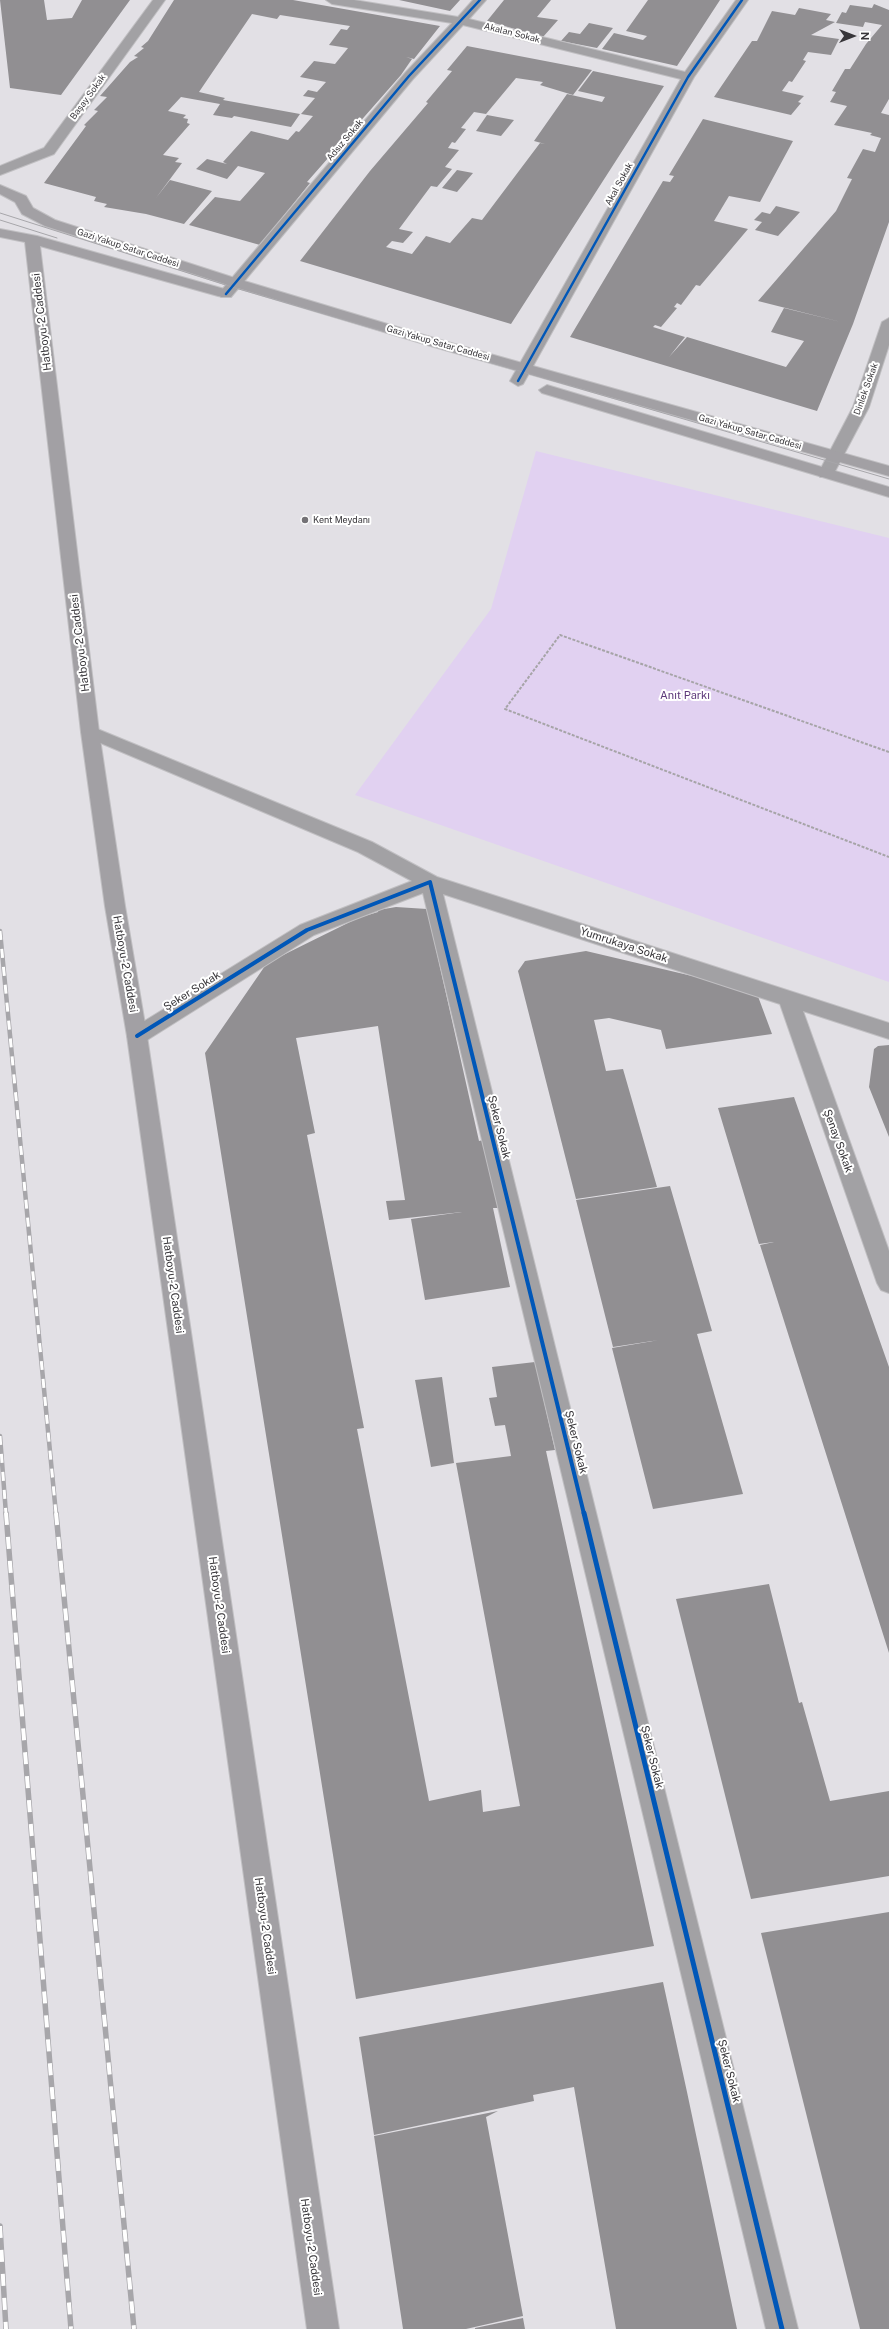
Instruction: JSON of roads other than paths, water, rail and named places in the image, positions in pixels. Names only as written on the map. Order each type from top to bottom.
[{"type":"main road","name":"Gazi Yakup Satar Caddesi","points":[[0,189],[21,199],[27,211],[50,223],[826,474],[889,492]]},
{"type":"main road","name":"Gazi Yakup Satar Caddesi","points":[[0,233],[32,239],[522,375],[889,471]]},
{"type":"main road","name":"Hatboyu-2 Caddesi","points":[[32,239],[90,732],[115,906],[137,1036],[323,2329]]},
{"type":"street","name":"Başay Sokak","points":[[0,171],[48,151],[159,0]]},
{"type":"street","name":"Akalan Sokak","points":[[332,0],[461,21],[688,77]]},
{"type":"street","name":"Adsız Sokak","points":[[226,294],[410,76],[480,0]]},
{"type":"street","name":"Akal Sokak","points":[[522,375],[688,77],[742,0]]},
{"type":"street","name":"Dinlek Sokak","points":[[826,474],[861,407],[889,322]]},
{"type":"street","name":"Yumrukaya Sokak","points":[[90,732],[365,847],[430,882],[889,1031]]},
{"type":"street","name":"Şeker Sokak","points":[[137,1036],[307,930],[430,882],[782,2329]]},
{"type":"street","name":"Şenay Sokak","points":[[788,998],[889,1284]]},
{"type":"tram line","points":[[0,213],[232,287],[889,479]]},
{"type":"tram line","points":[[0,220],[57,238]]},
{"type":"railway","points":[[0,931],[56,1514]]},
{"type":"railway","points":[[0,1436],[6,1514]]},
{"type":"railway","points":[[6,1513],[71,2329]]},
{"type":"railway","points":[[56,1513],[134,2329]]},
{"type":"railway","points":[[0,2226],[6,2329]]},
{"type":"place","name":"Kent Meydanı","points":[[305,520]]},
{"type":"park label","name":"Anıt Parkı","points":[[685,696]]}]
